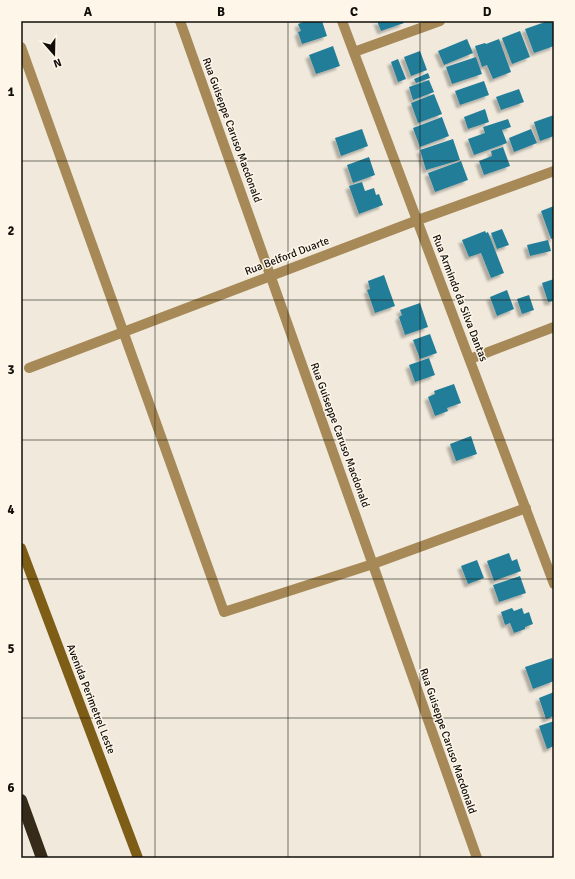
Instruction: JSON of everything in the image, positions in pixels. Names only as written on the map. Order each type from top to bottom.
[{"type":"highway","points":[[21,800],[42,858]]},
{"type":"street","name":"Rua Guiseppe Caruso Macdonald","points":[[180,21],[476,858]]},
{"type":"street","name":"Rua Armindo da Silva Dantas","points":[[342,21],[554,584]]},
{"type":"street","points":[[407,21],[411,31]]},
{"type":"street","points":[[354,52],[440,21]]},
{"type":"street","points":[[21,46],[224,612],[373,564],[526,508]]},
{"type":"street","name":"Rua Belford Duarte","points":[[29,368],[270,275],[554,171]]},
{"type":"street","points":[[470,358],[554,327]]},
{"type":"street","name":"Avenida Perimetrel Leste","points":[[21,548],[138,858]]},
{"type":"building","points":[[306,21],[322,21],[327,36],[302,44],[298,32],[301,31],[298,24]]},
{"type":"building","points":[[377,21],[403,21],[404,23],[381,31]]},
{"type":"building","points":[[552,21],[554,26],[554,46],[534,53],[525,29]]},
{"type":"building","points":[[520,31],[530,57],[512,64],[502,38]]},
{"type":"building","points":[[467,39],[473,53],[444,65],[438,51]]},
{"type":"building","points":[[499,39],[511,72],[493,79],[487,65],[482,67],[475,46]]},
{"type":"building","points":[[333,46],[340,66],[316,74],[309,55]]},
{"type":"building","points":[[420,51],[427,70],[411,76],[404,57]]},
{"type":"building","points":[[476,57],[482,74],[452,84],[446,67]]},
{"type":"building","points":[[398,59],[406,79],[398,82],[391,62]]},
{"type":"building","points":[[428,73],[430,78],[416,83],[414,79]]},
{"type":"building","points":[[429,80],[434,92],[413,100],[409,87]]},
{"type":"building","points":[[484,81],[489,95],[460,105],[455,91]]},
{"type":"building","points":[[519,89],[524,102],[501,110],[496,97]]},
{"type":"building","points":[[434,94],[442,114],[418,123],[411,103]]},
{"type":"building","points":[[485,109],[489,122],[468,129],[464,117]]},
{"type":"building","points":[[554,115],[554,136],[540,141],[534,122]]},
{"type":"building","points":[[442,117],[449,136],[420,147],[413,128]]},
{"type":"building","points":[[508,119],[511,127],[502,130],[507,143],[474,155],[468,139],[485,133],[483,127]]},
{"type":"building","points":[[362,129],[368,146],[341,156],[335,138]]},
{"type":"building","points":[[531,129],[537,143],[514,152],[509,138]]},
{"type":"building","points":[[453,139],[460,160],[426,170],[420,150]]},
{"type":"building","points":[[503,147],[510,166],[484,175],[479,161],[492,156],[491,151]]},
{"type":"building","points":[[369,157],[375,175],[353,183],[347,165]]},
{"type":"building","points":[[461,161],[468,180],[435,192],[428,173]]},
{"type":"building","points":[[362,182],[365,191],[374,188],[376,195],[379,194],[383,205],[359,214],[349,186]]},
{"type":"building","points":[[554,206],[554,238],[551,239],[541,211]]},
{"type":"building","points":[[502,229],[509,245],[497,249],[491,233]]},
{"type":"building","points":[[485,231],[486,233],[488,232],[504,273],[491,278],[481,253],[469,257],[462,240]]},
{"type":"building","points":[[548,240],[551,251],[530,256],[527,245]]},
{"type":"building","points":[[384,275],[395,306],[375,313],[367,290],[370,289],[368,281]]},
{"type":"building","points":[[554,279],[554,301],[548,302],[542,283]]},
{"type":"building","points":[[507,290],[514,309],[497,316],[490,297]]},
{"type":"building","points":[[529,295],[534,310],[522,314],[517,299]]},
{"type":"building","points":[[420,303],[428,327],[405,335],[399,317],[402,315],[400,310]]},
{"type":"building","points":[[430,334],[437,353],[420,359],[413,340]]},
{"type":"building","points":[[429,358],[435,375],[415,382],[409,365]]},
{"type":"building","points":[[454,384],[461,403],[447,408],[448,411],[435,416],[428,397],[435,394],[434,391]]},
{"type":"building","points":[[471,436],[477,454],[456,461],[450,444]]},
{"type":"building","points":[[509,553],[512,561],[517,559],[521,571],[494,581],[487,561]]},
{"type":"building","points":[[477,560],[484,578],[468,584],[461,566]]},
{"type":"building","points":[[520,576],[526,593],[499,602],[493,585]]},
{"type":"building","points":[[512,608],[514,611],[522,608],[524,614],[529,612],[533,624],[514,633],[510,623],[505,625],[501,612]]},
{"type":"building","points":[[552,658],[554,663],[554,681],[533,689],[525,667]]},
{"type":"building","points":[[554,692],[554,716],[546,719],[539,698]]},
{"type":"building","points":[[554,721],[554,746],[547,749],[539,726]]}]
